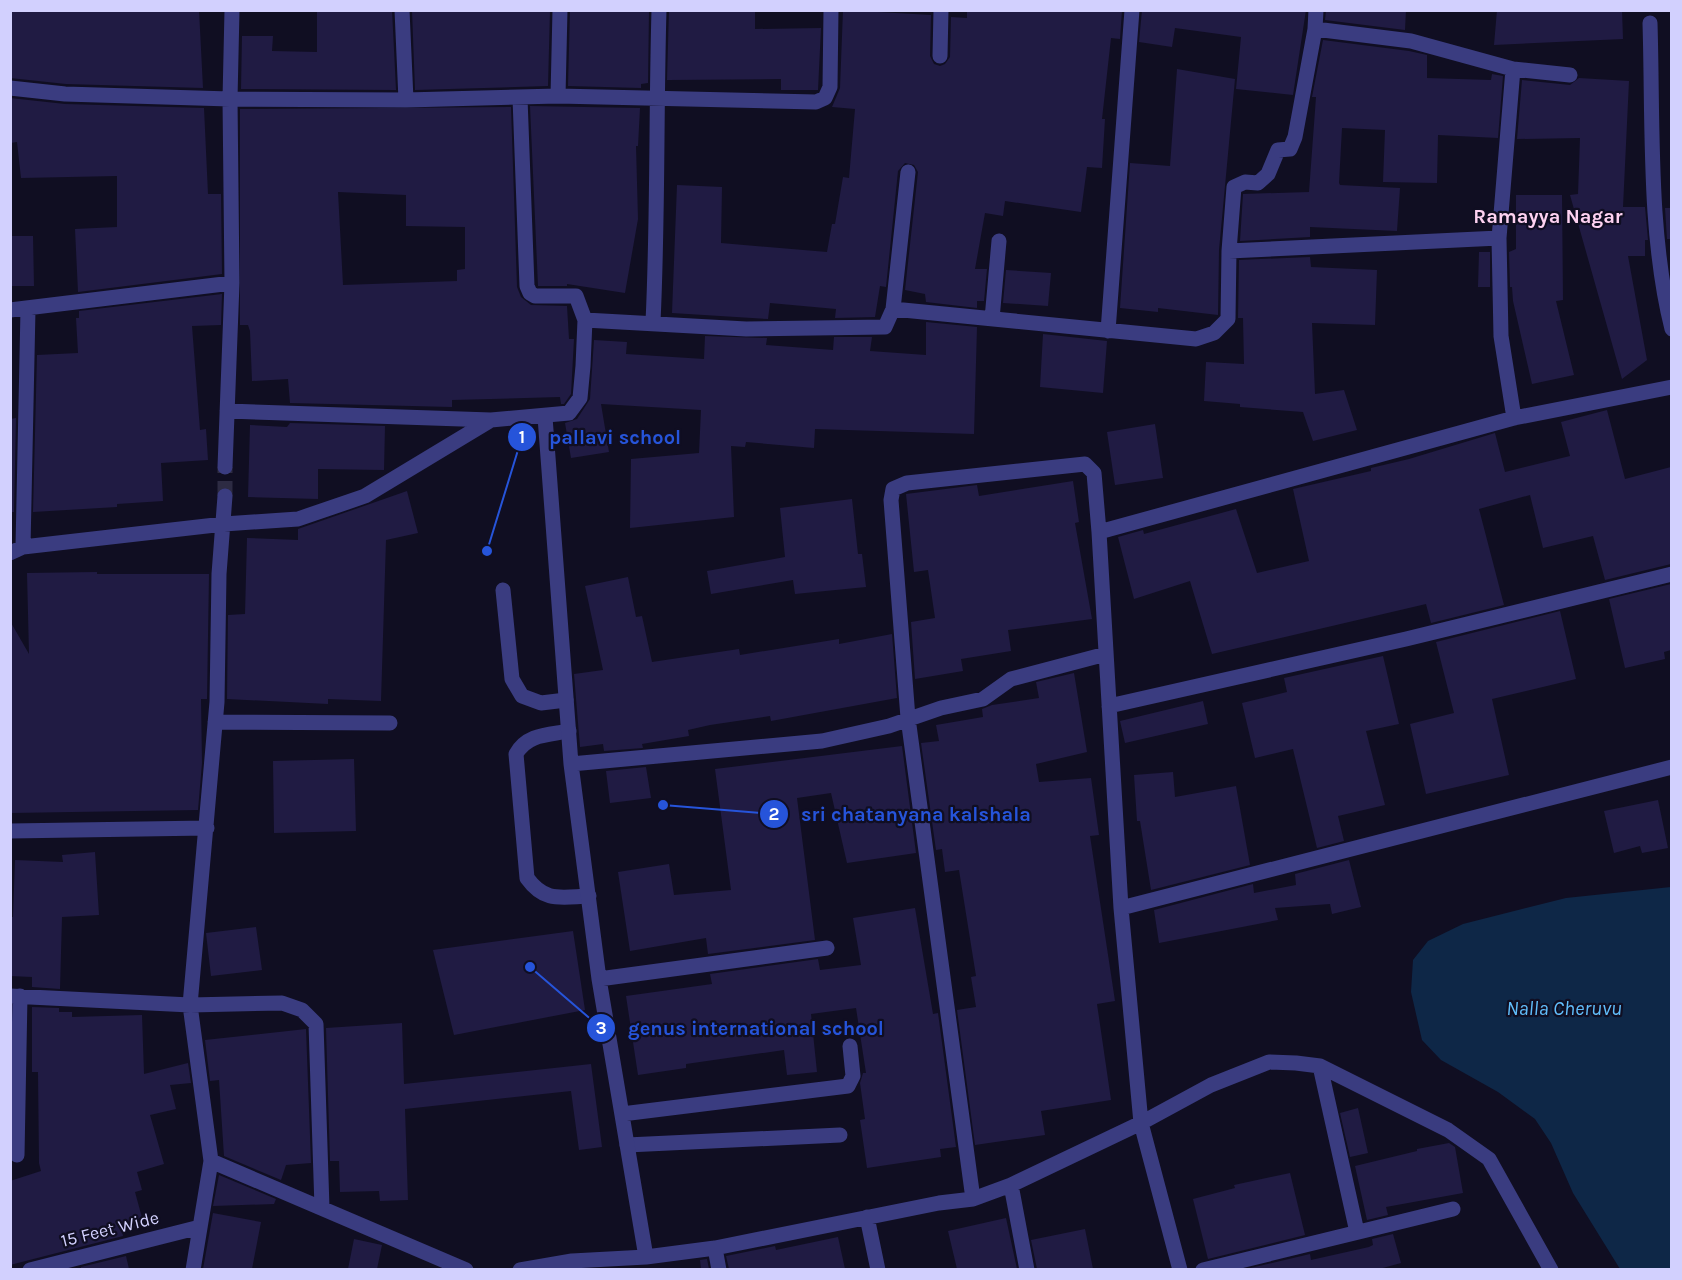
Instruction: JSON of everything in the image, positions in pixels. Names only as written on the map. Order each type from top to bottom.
[{"type":"street","points":[[225,467],[232,283],[230,99],[232,10]]},
{"type":"street","points":[[402,10],[406,100]]},
{"type":"street","points":[[558,96],[560,10]]},
{"type":"street","points":[[653,322],[658,215],[659,10]]},
{"type":"street","points":[[10,88],[65,94],[230,99],[406,100],[558,96],[816,102],[825,98],[830,87],[831,10]]},
{"type":"street","points":[[940,56],[941,10]]},
{"type":"street","points":[[1108,331],[1132,10]]},
{"type":"street","points":[[893,309],[1197,339],[1214,333],[1228,319],[1229,250],[1234,187],[1245,182],[1258,183],[1268,174],[1278,150],[1290,149],[1295,137],[1315,29],[1316,10]]},
{"type":"street","points":[[1650,23],[1657,222],[1666,305],[1671,328]]},
{"type":"street","points":[[1315,29],[1411,41],[1513,69],[1569,75]]},
{"type":"street","points":[[1513,69],[1498,238],[1502,336],[1514,418]]},
{"type":"street","points":[[227,411],[491,420],[569,413],[580,398],[585,320],[576,296],[535,296],[530,293],[527,286],[520,98]]},
{"type":"street","points":[[585,320],[746,329],[885,327],[893,309],[908,172]]},
{"type":"street","points":[[1229,250],[1498,238]]},
{"type":"street","points":[[992,319],[999,241]]},
{"type":"street","points":[[10,310],[232,283]]},
{"type":"street","points":[[28,309],[17,550],[224,524],[298,519],[365,496],[491,420]]},
{"type":"street","points":[[1100,532],[1514,418],[1671,387]]},
{"type":"street","points":[[544,417],[572,764],[599,979],[646,1257]]},
{"type":"street","points":[[973,1199],[908,718],[892,489],[907,483],[1085,464],[1094,473],[1100,532],[1121,908],[1141,1123],[1180,1269]]},
{"type":"street","points":[[193,1269],[211,1161],[190,1005],[215,722],[219,574],[225,496]]},
{"type":"street","points":[[1108,706],[1406,639],[1671,574]]},
{"type":"street","points":[[504,590],[512,679],[522,696],[541,703],[566,700]]},
{"type":"street","points":[[572,764],[822,741],[889,726],[908,718],[983,699],[1011,679],[1106,654]]},
{"type":"street","points":[[215,722],[390,723]]},
{"type":"street","points":[[569,731],[532,737],[520,746],[516,754],[527,878],[536,891],[548,897],[589,896]]},
{"type":"street","points":[[1121,908],[1671,767]]},
{"type":"street","points":[[10,831],[207,828]]},
{"type":"street","points":[[599,979],[827,948]]},
{"type":"street","points":[[17,1155],[15,996],[190,1005],[282,1003],[302,1010],[316,1024],[322,1208]]},
{"type":"street","points":[[622,1114],[848,1086],[853,1076],[850,1046]]},
{"type":"street","points":[[520,1269],[714,1248],[939,1203],[973,1199],[1011,1185],[1141,1123],[1211,1085],[1269,1062],[1320,1066],[1448,1130],[1489,1159],[1551,1269]]},
{"type":"street","points":[[1320,1066],[1357,1232]]},
{"type":"street","points":[[627,1144],[840,1135]]},
{"type":"street","points":[[211,1161],[466,1269]]},
{"type":"street","points":[[1011,1185],[1027,1269]]},
{"type":"street","points":[[1203,1269],[1453,1209]]},
{"type":"street","points":[[867,1217],[878,1269]]},
{"type":"street","name":"15 Feet Wide","points":[[30,1269],[200,1227]]},
{"type":"street","points":[[714,1248],[719,1269]]},
{"type":"water","name":"Nalla Cheruvu","points":[[1671,887],[1671,1269],[1620,1269],[1573,1193],[1551,1143],[1535,1119],[1498,1092],[1441,1060],[1422,1040],[1411,992],[1413,960],[1428,941],[1463,924],[1566,898]]},
{"type":"building","points":[[10,10],[199,10],[203,88],[66,84],[10,78]]},
{"type":"building","points":[[317,10],[392,10],[396,90],[241,89],[242,36],[273,36],[272,51],[317,52]]},
{"type":"building","points":[[412,10],[550,10],[548,86],[415,90]]},
{"type":"building","points":[[570,10],[649,10],[648,83],[641,84],[641,88],[568,86]]},
{"type":"building","points":[[669,10],[755,10],[755,29],[821,28],[818,90],[781,90],[781,79],[667,80]]},
{"type":"building","points":[[843,10],[931,15],[930,56],[934,64],[940,66],[945,64],[950,57],[951,17],[967,18],[967,10],[1122,10],[1120,39],[1111,38],[1102,119],[1105,119],[1102,168],[1087,167],[1081,212],[1005,201],[1003,216],[985,213],[975,269],[987,269],[984,301],[977,301],[977,308],[926,302],[925,294],[905,290],[918,172],[914,165],[905,163],[898,171],[886,287],[880,286],[875,317],[835,318],[836,309],[770,303],[768,319],[672,313],[677,185],[722,187],[721,243],[827,252],[832,224],[835,224],[843,177],[849,178],[855,109],[832,107],[840,88]]},
{"type":"building","points":[[1142,10],[1306,10],[1293,95],[1236,89],[1241,37],[1175,28],[1172,47],[1139,42]]},
{"type":"building","points":[[1326,10],[1406,10],[1405,30],[1325,20]]},
{"type":"building","points":[[1497,10],[1622,10],[1623,39],[1494,45]]},
{"type":"building","points":[[1323,40],[1427,55],[1427,78],[1491,80],[1492,74],[1503,76],[1498,138],[1438,135],[1437,183],[1383,182],[1385,130],[1342,128],[1340,185],[1400,188],[1397,231],[1310,227],[1310,237],[1240,241],[1243,194],[1309,192],[1316,97],[1312,97]]},
{"type":"building","points":[[1177,69],[1235,79],[1219,250],[1218,315],[1158,308],[1158,312],[1120,308],[1130,163],[1170,166]]},
{"type":"building","points":[[1579,78],[1629,81],[1623,207],[1645,207],[1648,240],[1645,240],[1645,256],[1628,256],[1647,360],[1622,379],[1570,195],[1578,194],[1580,138],[1517,139],[1522,80],[1570,85]]},
{"type":"building","points":[[10,98],[65,104],[204,108],[208,194],[221,194],[222,274],[78,292],[75,229],[117,227],[117,176],[21,178],[17,142],[10,143]]},
{"type":"building","points":[[530,106],[640,108],[638,146],[636,146],[638,219],[625,293],[567,284],[567,286],[538,286]]},
{"type":"building","points":[[511,107],[517,287],[521,297],[531,305],[567,306],[569,339],[574,339],[571,394],[564,404],[561,404],[560,397],[452,400],[452,407],[290,403],[288,379],[252,381],[250,331],[248,325],[240,325],[240,109]],"holes":[[[338,192],[406,195],[406,226],[465,227],[465,269],[457,270],[457,281],[343,285]]]},
{"type":"building","points":[[1516,195],[1562,195],[1563,300],[1556,301],[1574,375],[1532,384],[1513,301],[1512,287],[1510,287],[1509,252],[1516,249]]},
{"type":"building","points":[[1665,208],[1671,208],[1671,239],[1667,239]]},
{"type":"building","points":[[10,236],[33,236],[34,286],[11,286]]},
{"type":"building","points":[[1479,252],[1490,252],[1490,287],[1478,287]]},
{"type":"building","points":[[1310,257],[1311,267],[1377,270],[1375,325],[1312,323],[1315,394],[1344,390],[1357,430],[1313,441],[1303,412],[1240,407],[1240,404],[1204,401],[1206,362],[1244,364],[1243,318],[1238,318],[1239,260]]},
{"type":"building","points":[[1006,270],[1051,273],[1048,306],[1003,303]]},
{"type":"building","points":[[222,294],[221,325],[192,326],[200,430],[206,429],[208,460],[161,463],[163,501],[117,504],[117,507],[33,512],[37,355],[78,353],[76,318],[79,318],[79,311]]},
{"type":"building","points":[[926,322],[977,327],[974,434],[815,429],[814,448],[746,442],[745,447],[731,446],[734,517],[630,528],[631,459],[699,453],[701,410],[601,404],[609,452],[571,458],[565,423],[577,419],[590,399],[594,340],[627,342],[626,354],[704,359],[705,336],[767,338],[766,345],[833,350],[834,337],[872,337],[870,351],[926,355]]},
{"type":"building","points":[[1043,334],[1107,341],[1103,393],[1040,387]]},
{"type":"building","points":[[1607,410],[1625,479],[1671,467],[1671,564],[1605,580],[1593,536],[1543,548],[1530,495],[1479,509],[1504,605],[1431,623],[1426,604],[1212,654],[1190,581],[1134,599],[1118,537],[1143,530],[1144,534],[1236,509],[1257,573],[1309,561],[1293,489],[1371,471],[1371,468],[1495,433],[1505,472],[1570,456],[1561,422]]},
{"type":"building","points":[[16,418],[14,512],[10,512],[10,419]]},
{"type":"building","points":[[290,423],[385,426],[384,470],[318,469],[318,499],[248,497],[250,425],[287,427]]},
{"type":"building","points":[[1155,424],[1163,478],[1115,485],[1107,432]]},
{"type":"building","points":[[1073,481],[1079,522],[1075,523],[1092,619],[1008,630],[1011,651],[961,659],[963,671],[915,679],[911,622],[935,618],[928,570],[914,572],[906,494],[977,485],[979,496]]},
{"type":"building","points":[[407,491],[418,533],[386,540],[381,701],[328,699],[328,704],[227,699],[228,615],[245,614],[247,538],[298,540],[298,529]]},
{"type":"building","points":[[852,499],[858,554],[862,554],[866,587],[795,594],[793,580],[711,594],[707,571],[785,557],[780,508]]},
{"type":"building","points":[[97,572],[97,574],[209,574],[207,699],[201,699],[202,763],[198,810],[10,813],[10,621],[29,654],[27,573]]},
{"type":"building","points":[[628,577],[636,617],[642,616],[652,662],[739,649],[740,655],[839,639],[839,644],[892,634],[897,698],[771,721],[770,716],[710,725],[688,730],[689,736],[642,744],[643,748],[604,751],[603,744],[580,747],[574,674],[603,670],[585,586]]},
{"type":"building","points":[[1671,584],[1671,650],[1664,652],[1665,659],[1625,668],[1609,599]]},
{"type":"building","points":[[1560,611],[1576,679],[1492,699],[1509,775],[1426,794],[1410,724],[1454,713],[1436,642]]},
{"type":"building","points":[[1383,656],[1399,724],[1366,731],[1385,805],[1338,816],[1344,841],[1317,848],[1293,749],[1255,758],[1242,703],[1287,692],[1284,678]]},
{"type":"building","points":[[1074,673],[1087,752],[1036,764],[1039,782],[1091,778],[1099,835],[1090,836],[1115,1001],[1097,1004],[1111,1100],[1041,1111],[1045,1135],[975,1145],[957,1010],[976,1007],[971,977],[976,976],[959,870],[945,872],[942,849],[936,850],[921,743],[939,741],[936,725],[983,717],[982,709],[992,705],[1039,698],[1036,682]]},
{"type":"building","points":[[1203,701],[1208,724],[1125,743],[1120,721]]},
{"type":"building","points":[[902,746],[916,853],[847,863],[831,793],[797,798],[815,940],[708,954],[706,938],[630,951],[618,872],[669,864],[674,895],[731,890],[715,769]]},
{"type":"building","points":[[354,759],[356,831],[274,833],[273,761]]},
{"type":"building","points":[[646,767],[651,798],[610,803],[606,771]]},
{"type":"building","points":[[1173,772],[1175,797],[1236,786],[1250,865],[1151,890],[1140,821],[1137,821],[1134,775]]},
{"type":"building","points":[[1658,800],[1668,848],[1642,853],[1640,846],[1614,853],[1604,811]]},
{"type":"building","points":[[95,852],[99,915],[62,917],[60,989],[32,987],[32,977],[10,976],[10,917],[13,917],[15,860],[63,862],[62,855]]},
{"type":"building","points":[[1349,860],[1361,907],[1332,914],[1330,904],[1275,908],[1278,920],[1159,943],[1154,910],[1253,884],[1254,893],[1296,885],[1295,874]]},
{"type":"building","points":[[915,908],[933,1014],[938,1013],[956,1147],[940,1149],[941,1157],[867,1168],[860,1120],[865,1119],[860,1083],[863,1073],[866,1073],[856,1008],[811,1014],[817,1072],[787,1075],[784,1050],[686,1064],[686,1068],[638,1075],[626,996],[712,984],[710,974],[818,959],[820,970],[861,965],[853,918]]},
{"type":"building","points":[[256,927],[262,970],[211,976],[206,933]]},
{"type":"building","points":[[573,931],[585,1010],[454,1035],[433,950]]},
{"type":"building","points":[[32,1007],[59,1008],[59,1012],[72,1012],[72,1017],[142,1015],[144,1074],[188,1063],[191,1083],[170,1085],[176,1109],[150,1115],[164,1164],[137,1172],[142,1190],[135,1192],[144,1225],[122,1231],[123,1236],[10,1265],[10,1181],[41,1171],[38,1072],[32,1072]]},
{"type":"building","points":[[402,1023],[404,1084],[591,1064],[602,1147],[579,1150],[571,1091],[405,1109],[408,1200],[380,1201],[379,1191],[340,1192],[339,1161],[330,1161],[326,1028]]},
{"type":"building","points":[[306,1029],[311,1163],[286,1165],[281,1180],[224,1156],[219,1080],[210,1081],[205,1040]]},
{"type":"building","points":[[1358,1108],[1368,1153],[1350,1157],[1340,1113]]},
{"type":"building","points":[[1449,1143],[1455,1147],[1463,1193],[1386,1207],[1388,1215],[1367,1220],[1355,1166]]},
{"type":"building","points":[[1290,1173],[1305,1235],[1208,1259],[1193,1199],[1235,1188],[1234,1185]]},
{"type":"building","points":[[219,1175],[276,1199],[274,1204],[213,1206]]},
{"type":"building","points":[[213,1213],[261,1222],[252,1269],[203,1269]]},
{"type":"building","points":[[1006,1218],[1017,1269],[957,1269],[948,1231]]},
{"type":"building","points":[[1085,1229],[1093,1269],[1037,1269],[1031,1240]]},
{"type":"building","points":[[1393,1234],[1401,1263],[1379,1269],[1246,1269],[1310,1254],[1311,1260],[1369,1247],[1373,1245],[1372,1239]]},
{"type":"building","points":[[838,1237],[845,1269],[729,1269],[726,1256],[775,1246],[776,1250]]},
{"type":"building","points":[[354,1239],[382,1245],[377,1269],[348,1269]]},
{"type":"building","points":[[126,1256],[129,1269],[81,1269],[81,1267]]},
{"type":"building","points":[[707,1259],[709,1269],[701,1269],[700,1260]]},
{"type":"tunnel","points":[[225,467],[225,496]]},
{"type":"place","name":"pallavi school","points":[[487,551]]},
{"type":"place","name":"sri chatanyana kalshala","points":[[663,805]]},
{"type":"place","name":"genus international school","points":[[530,967]]},
{"type":"district","name":"Ramayya Nagar","points":[[1548,216]]}]
